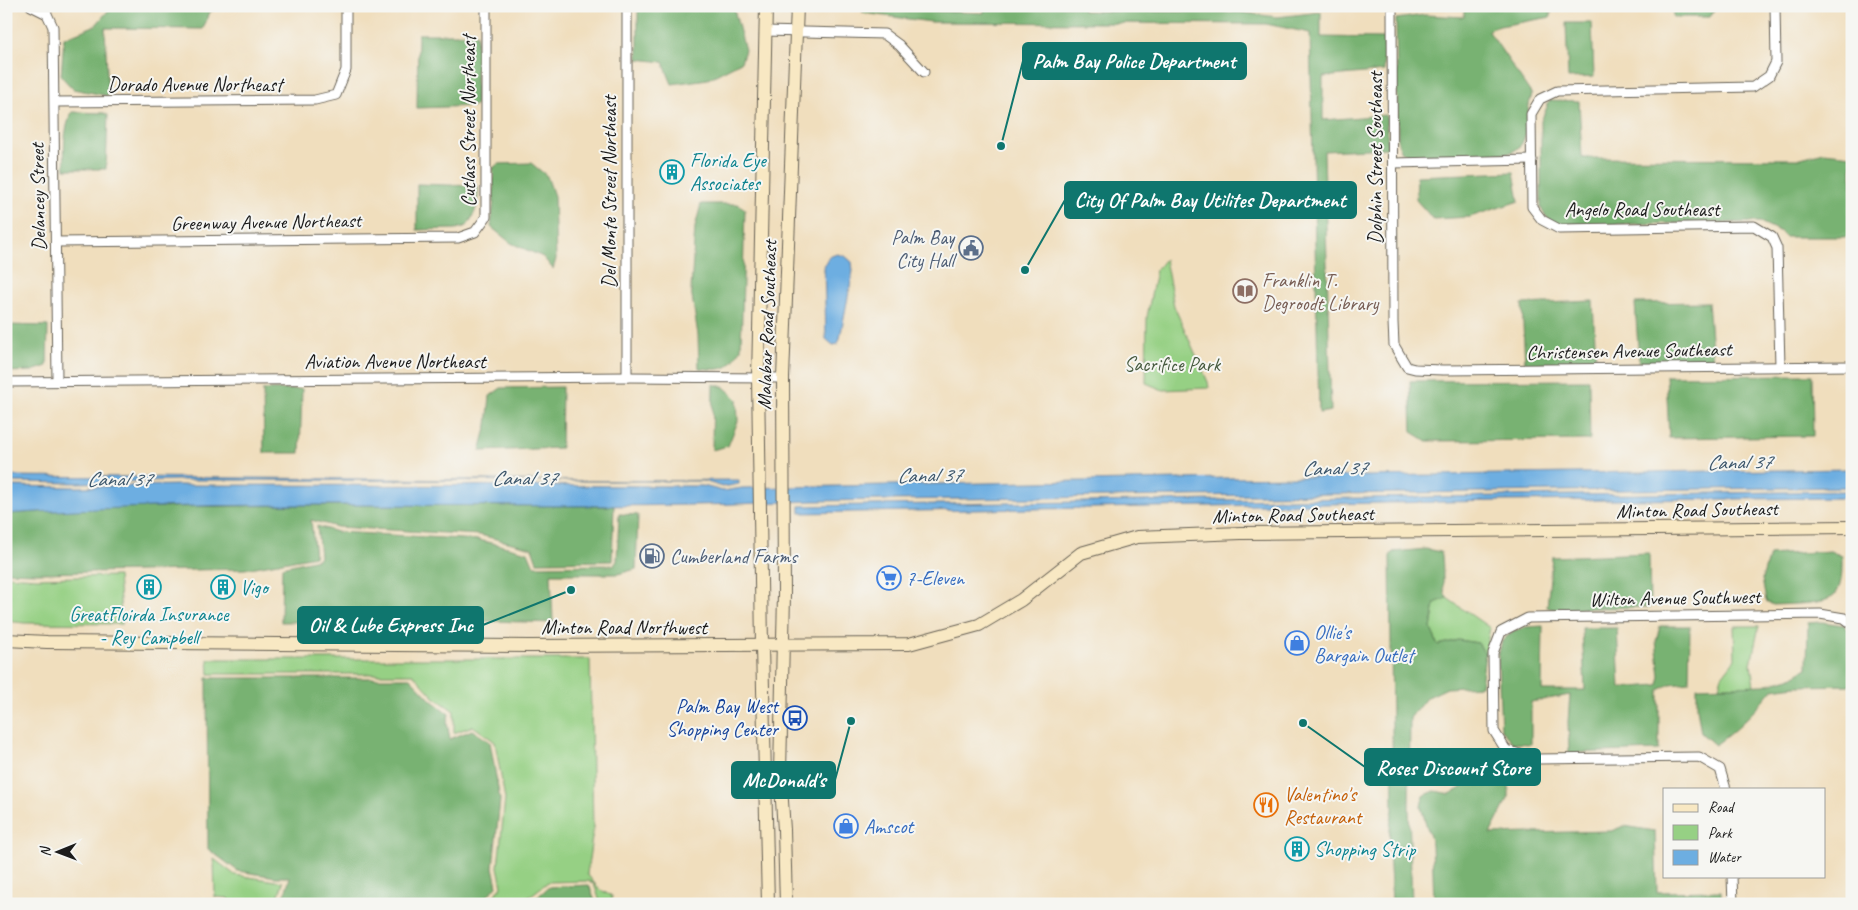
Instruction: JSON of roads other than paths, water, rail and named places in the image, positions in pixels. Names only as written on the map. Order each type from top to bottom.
[{"type":"main road","name":"Malabar Road Southeast","points":[[766,6],[758,378],[768,904]]},
{"type":"main road","name":"Malabar Road Southeast","points":[[786,904],[780,772],[784,595],[783,378],[798,6]]},
{"type":"main road","name":"Minton Road Southeast","points":[[762,646],[909,644],[979,625],[1021,600],[1082,553],[1137,537],[1852,526]]},
{"type":"main road","name":"Minton Road Northwest","points":[[6,640],[47,642],[762,646]]},
{"type":"street","name":"Delancey Street","points":[[31,6],[47,14],[53,27],[57,381]]},
{"type":"street","name":"Dorado Avenue Northeast","points":[[55,102],[315,100],[336,94],[346,70],[346,6]]},
{"type":"street","name":"Cutlass Street Northeast","points":[[475,232],[486,217],[486,6]]},
{"type":"street","name":"Del Monte Street Northeast","points":[[626,6],[627,377]]},
{"type":"street","name":"Dolphin Street Southeast","points":[[1392,6],[1394,345],[1407,367]]},
{"type":"street","name":"Angelo Road Southeast","points":[[1775,6],[1776,62],[1769,76],[1753,87],[1557,90],[1540,99],[1531,114],[1532,207],[1542,220],[1559,229],[1754,226],[1772,237],[1777,248],[1780,366]]},
{"type":"street","points":[[766,30],[884,34],[899,45],[924,72]]},
{"type":"street","points":[[1393,164],[1532,160]]},
{"type":"street","name":"Greenway Avenue Northeast","points":[[56,242],[458,238],[475,232]]},
{"type":"street","name":"Christensen Avenue Southeast","points":[[1407,367],[1443,370],[1852,366]]},
{"type":"street","name":"Aviation Avenue Northeast","points":[[6,382],[627,377],[783,378]]},
{"type":"street","name":"Wilton Avenue Southwest","points":[[1726,788],[1720,769],[1699,757],[1537,759],[1506,750],[1494,731],[1493,653],[1501,632],[1528,618],[1820,614],[1844,618],[1852,624]]},
{"type":"street","points":[[1732,878],[1732,904]]},
{"type":"water","points":[[837,254],[845,256],[852,262],[853,271],[840,338],[838,344],[833,345],[826,339],[824,266],[829,257]]},
{"type":"water","points":[[1852,469],[1852,487],[813,501],[706,505],[177,506],[6,514],[6,486],[703,486],[723,491],[742,488],[1227,478]]},
{"type":"water","name":"Canal 37","points":[[6,476],[590,481],[178,480],[77,483],[6,482]]},
{"type":"water","points":[[739,480],[739,484],[723,487],[703,481],[633,481]]},
{"type":"water","points":[[1852,491],[1852,498],[1502,501],[800,513],[800,506]]},
{"type":"place","name":"Palm Bay Police Department","points":[[1001,146]]},
{"type":"place","name":"Florida Eye Associates","points":[[672,172]]},
{"type":"place","name":"Palm Bay City Hall","points":[[971,248]]},
{"type":"place","name":"City Of Palm Bay Utilites Department","points":[[1025,270]]},
{"type":"place","name":"Franklin T. Degroodt Library","points":[[1245,291]]},
{"type":"place","name":"Cumberland Farms","points":[[652,556]]},
{"type":"place","name":"7-Eleven","points":[[889,578]]},
{"type":"place","name":"GreatFloirda Insurance - Rey Campbell","points":[[149,587]]},
{"type":"place","name":"Vigo","points":[[223,587]]},
{"type":"place","name":"Oil & Lube Express Inc","points":[[571,590]]},
{"type":"place","name":"Ollie's Bargain Outlet","points":[[1297,643]]},
{"type":"place","name":"Palm Bay West Shopping Center","points":[[795,718]]},
{"type":"place","name":"McDonald's","points":[[851,721]]},
{"type":"place","name":"Roses Discount Store","points":[[1303,723]]},
{"type":"place","name":"Valentino's Restaurant","points":[[1266,805]]},
{"type":"place","name":"Amscot","points":[[846,826]]},
{"type":"place","name":"Shopping Strip","points":[[1297,849]]},
{"type":"park label","name":"Sacrifice Park","points":[[1172,364]]}]
